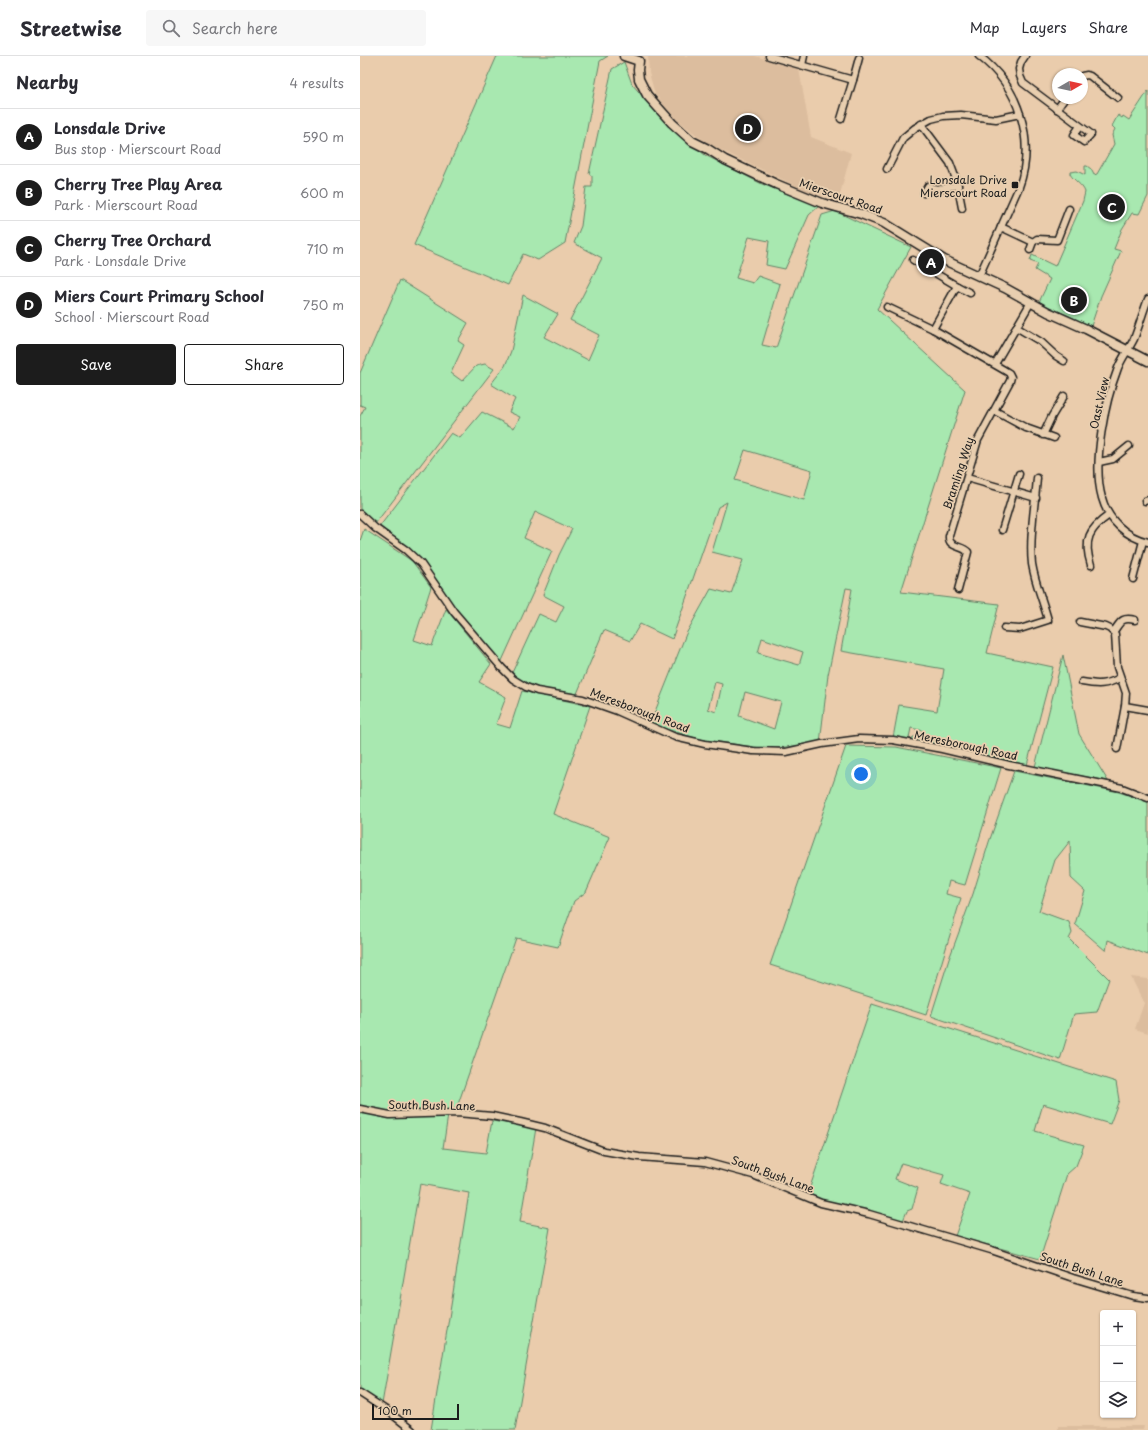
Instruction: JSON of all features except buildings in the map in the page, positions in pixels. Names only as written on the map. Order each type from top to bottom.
[{"type":"street","name":"Mierscourt Road","points":[[624,56],[640,59],[638,70],[639,79],[647,95],[672,123],[692,141],[708,149],[724,160],[814,200],[861,214],[884,223],[931,253],[1005,288],[1052,314],[1086,329],[1148,361]]},
{"type":"street","points":[[769,56],[853,80]]},
{"type":"street","points":[[802,65],[804,56]]},
{"type":"street","points":[[978,56],[995,70],[1003,79],[1011,93],[1020,114],[1025,140],[1024,172],[1016,195],[979,276]]},
{"type":"street","points":[[1025,56],[1019,69],[1021,80],[1080,126]]},
{"type":"street","points":[[841,119],[859,58]]},
{"type":"street","points":[[1088,76],[1118,98]]},
{"type":"street","points":[[1057,109],[1061,104]]},
{"type":"street","points":[[887,169],[903,138],[909,132],[931,119],[943,116],[961,115],[996,119],[1020,114]]},
{"type":"street","points":[[921,124],[950,163],[958,185],[962,208]]},
{"type":"street","points":[[924,194],[928,186],[935,189],[958,185]]},
{"type":"street","points":[[1030,250],[1032,242],[1037,239],[1057,240],[1069,209]]},
{"type":"street","points":[[1001,227],[1032,242]]},
{"type":"street","points":[[913,260],[970,293]]},
{"type":"street","points":[[933,329],[957,286]]},
{"type":"street","name":"Oast View","points":[[1145,541],[1123,531],[1109,515],[1100,490],[1099,462],[1101,440],[1117,369],[1134,338],[1148,298]]},
{"type":"street","points":[[995,364],[1031,302]]},
{"type":"street","name":"Bramling Way","points":[[887,307],[933,329],[1010,373],[1010,381],[978,440],[949,539],[951,544],[964,548],[968,552],[958,590]]},
{"type":"street","points":[[1016,327],[1041,342],[1064,362]]},
{"type":"street","points":[[1043,435],[1064,396]]},
{"type":"street","points":[[994,411],[1026,428],[1054,438]]},
{"type":"street","points":[[1099,462],[1113,459],[1129,446]]},
{"type":"street","points":[[1002,530],[1019,474]]},
{"type":"street","points":[[967,478],[1036,498]]},
{"type":"street","points":[[1004,628],[1020,629],[1048,620],[1036,582],[1032,557],[1032,537],[1037,478]]},
{"type":"street","name":"Meresborough Road","points":[[360,514],[375,528],[406,550],[421,564],[454,612],[507,674],[526,687],[537,691],[583,699],[675,736],[705,744],[753,751],[786,752],[822,744],[859,739],[893,740],[942,749],[1009,765],[1122,788],[1148,798]]},
{"type":"street","points":[[1091,564],[1087,547],[1089,536],[1094,527],[1109,515]]},
{"type":"street","points":[[1133,579],[1145,541]]},
{"type":"street","points":[[1114,631],[1121,620],[1127,618],[1135,620]]},
{"type":"street","points":[[1080,622],[1106,627],[1114,631],[1116,637],[1117,667],[1126,693],[1118,749]]},
{"type":"street","points":[[1082,682],[1097,685],[1120,678]]},
{"type":"street","points":[[1125,706],[1148,710]]},
{"type":"street","name":"South Bush Lane","points":[[360,1110],[390,1115],[457,1113],[492,1116],[545,1128],[604,1151],[639,1157],[705,1162],[753,1175],[821,1203],[869,1214],[992,1250],[1073,1278],[1133,1296],[1148,1298]]},
{"type":"street","points":[[360,1393],[389,1412],[412,1430]]},
{"type":"shaded area","points":[[648,56],[755,56],[799,69],[811,137],[851,153],[839,198],[809,192],[708,144],[675,118],[655,94],[649,73]]},
{"type":"shaded area","points":[[1131,977],[1148,979],[1148,1033],[1135,1029],[1144,1003]]},
{"type":"shaded area","points":[[1058,1426],[1144,1426],[1143,1430],[1058,1430]]},
{"type":"green space","points":[[497,56],[608,56],[600,61],[565,243],[538,260],[523,254],[508,285],[414,245]]},
{"type":"green space","points":[[624,62],[632,84],[664,121],[705,155],[762,184],[819,206],[809,215],[785,269],[766,265],[769,241],[749,237],[736,278],[753,283],[758,276],[780,284],[762,345],[776,348],[822,215],[835,211],[911,247],[877,309],[965,390],[901,592],[999,604],[987,653],[1053,667],[1027,765],[932,744],[893,738],[899,705],[937,711],[944,669],[841,651],[852,589],[846,588],[828,675],[820,743],[768,749],[699,739],[650,724],[686,634],[711,589],[731,594],[743,560],[712,552],[727,502],[718,507],[672,639],[640,624],[630,641],[604,630],[576,696],[529,686],[511,675],[539,614],[556,622],[564,606],[543,595],[559,555],[572,529],[535,512],[524,538],[552,551],[501,663],[449,602],[423,562],[380,526],[451,433],[460,438],[482,412],[514,428],[520,417],[509,412],[515,399],[491,384],[505,366],[511,351],[523,295],[558,314],[544,337],[588,360],[599,335],[570,320],[602,258],[574,243],[581,226],[586,187],[592,187],[592,176],[589,174],[612,69]],"holes":[[[745,450],[812,470],[804,500],[735,480]],[[762,638],[803,652],[799,665],[758,653]],[[715,682],[722,684],[716,712],[708,709]],[[745,692],[781,702],[774,729],[739,716]],[[911,728],[924,731],[923,735],[918,734],[917,737],[913,737],[912,739],[909,738]]]},
{"type":"green space","points":[[1148,91],[1148,196],[1139,214],[1132,213],[1122,229],[1114,249],[1121,251],[1101,296],[1091,326],[1039,302],[1050,279],[1035,270],[1038,264],[1030,261],[1032,255],[1055,266],[1083,201],[1085,192],[1070,172],[1077,171],[1085,175],[1085,166],[1087,166],[1091,169],[1094,175],[1097,174],[1114,144],[1112,135],[1115,129],[1112,126],[1118,115],[1129,120]]},
{"type":"green space","points":[[400,280],[468,323],[458,341],[464,345],[451,373],[462,381],[476,366],[485,364],[494,369],[375,524],[360,510],[360,416],[365,407],[360,405],[360,373]]},
{"type":"green space","points":[[364,529],[412,561],[431,587],[414,640],[432,646],[446,609],[491,664],[479,682],[506,697],[496,724],[510,728],[522,691],[590,706],[553,814],[610,837],[586,892],[574,901],[558,947],[516,938],[456,1110],[390,1112],[360,1106],[360,541]]},
{"type":"green space","points":[[1063,655],[1079,734],[1108,781],[1035,767]]},
{"type":"green space","points":[[846,746],[896,747],[1001,768],[965,885],[949,881],[946,894],[961,898],[926,1015],[770,965]]},
{"type":"green space","points":[[1014,771],[1119,792],[1148,802],[1148,955],[1108,940],[1106,951],[1075,924],[1085,891],[1071,878],[1070,841],[1055,860],[1039,911],[1069,922],[1072,933],[1069,939],[1109,979],[1097,1012],[1074,1014],[1060,1060],[931,1016],[949,959],[973,894],[989,842]]},
{"type":"green space","points":[[872,1004],[1116,1082],[1119,1100],[1110,1124],[1043,1104],[1035,1131],[1084,1145],[1076,1166],[1067,1174],[1040,1259],[955,1236],[970,1194],[941,1184],[944,1175],[901,1163],[895,1179],[918,1188],[912,1209],[907,1211],[902,1223],[807,1196]]},
{"type":"green space","points":[[360,1112],[448,1115],[443,1148],[486,1153],[492,1121],[536,1128],[520,1222],[550,1228],[515,1430],[431,1430],[469,1193],[420,1184],[382,1404],[360,1390]]},
{"type":"place","name":"Miers Court Primary School","points":[[748,128]]},
{"type":"place","name":"Lonsdale Drive Mierscourt Road","points":[[1015,185]]},
{"type":"place","name":"Cherry Tree Orchard","points":[[1112,207]]},
{"type":"place","name":"Lonsdale Drive","points":[[931,262]]},
{"type":"place","name":"Cherry Tree Play Area","points":[[1074,300]]}]
